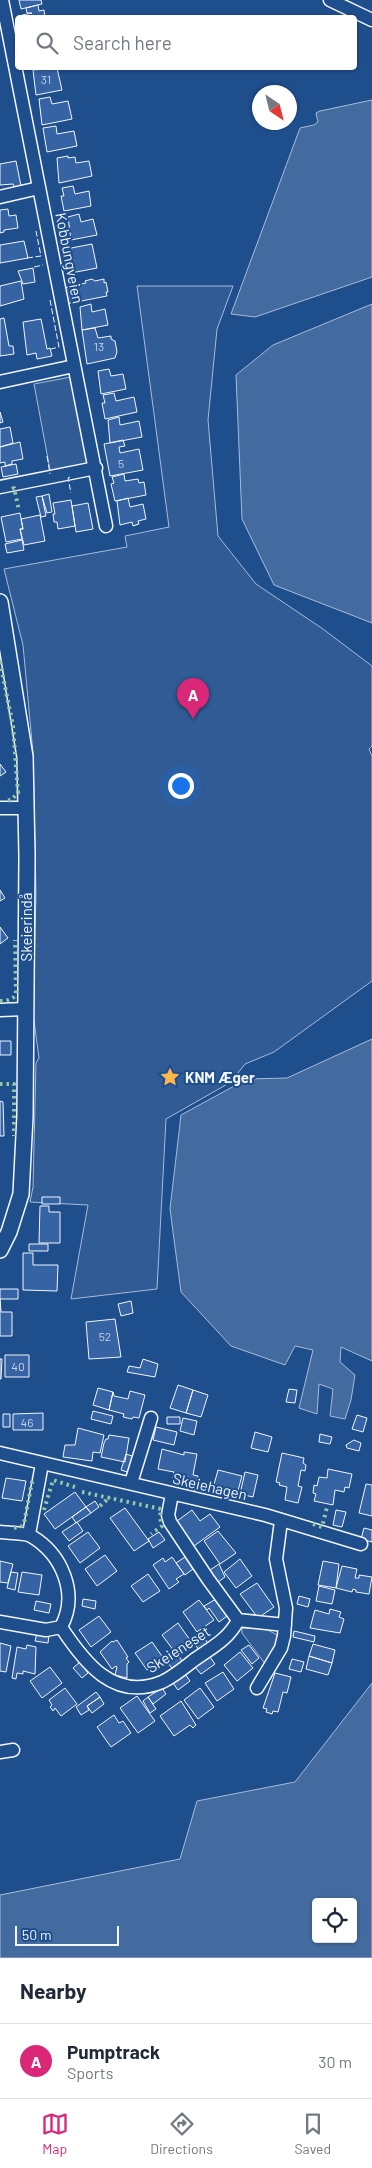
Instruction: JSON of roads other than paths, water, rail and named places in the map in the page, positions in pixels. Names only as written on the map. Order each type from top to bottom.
[{"type":"street","name":"Kobbungveien","points":[[2,0],[15,65]]},
{"type":"street","points":[[330,0],[372,20]]},
{"type":"street","name":"Kobbungveien","points":[[16,70],[106,526]]},
{"type":"street","points":[[0,197],[39,188]]},
{"type":"street","points":[[0,382],[74,366]]},
{"type":"street","points":[[0,487],[96,468]]},
{"type":"street","name":"Skeierindå","points":[[0,602],[25,757],[27,808],[25,1116],[21,1194],[9,1232],[0,1250]]},
{"type":"street","points":[[0,808],[27,808]]},
{"type":"street","points":[[0,1010],[25,1009]]},
{"type":"street","points":[[131,1483],[151,1418]]},
{"type":"street","name":"Skeiehagen","points":[[0,1453],[258,1514],[361,1544]]},
{"type":"street","points":[[29,1534],[42,1464]]},
{"type":"street","points":[[172,1494],[168,1515],[170,1522],[238,1620],[285,1625]]},
{"type":"street","points":[[257,1688],[281,1648],[285,1625],[284,1594],[276,1559],[281,1521]]},
{"type":"street","points":[[0,1532],[29,1534],[53,1554],[64,1573],[69,1592],[67,1611],[62,1627],[46,1630],[0,1622]]},
{"type":"street","name":"Skeieneset","points":[[62,1627],[77,1651],[94,1670],[112,1682],[138,1688],[164,1682],[226,1637],[238,1620]]},
{"type":"place","name":"Pumptrack","points":[[193,719]]},
{"type":"place","name":"KNM Æger","points":[[170,1077]]}]
